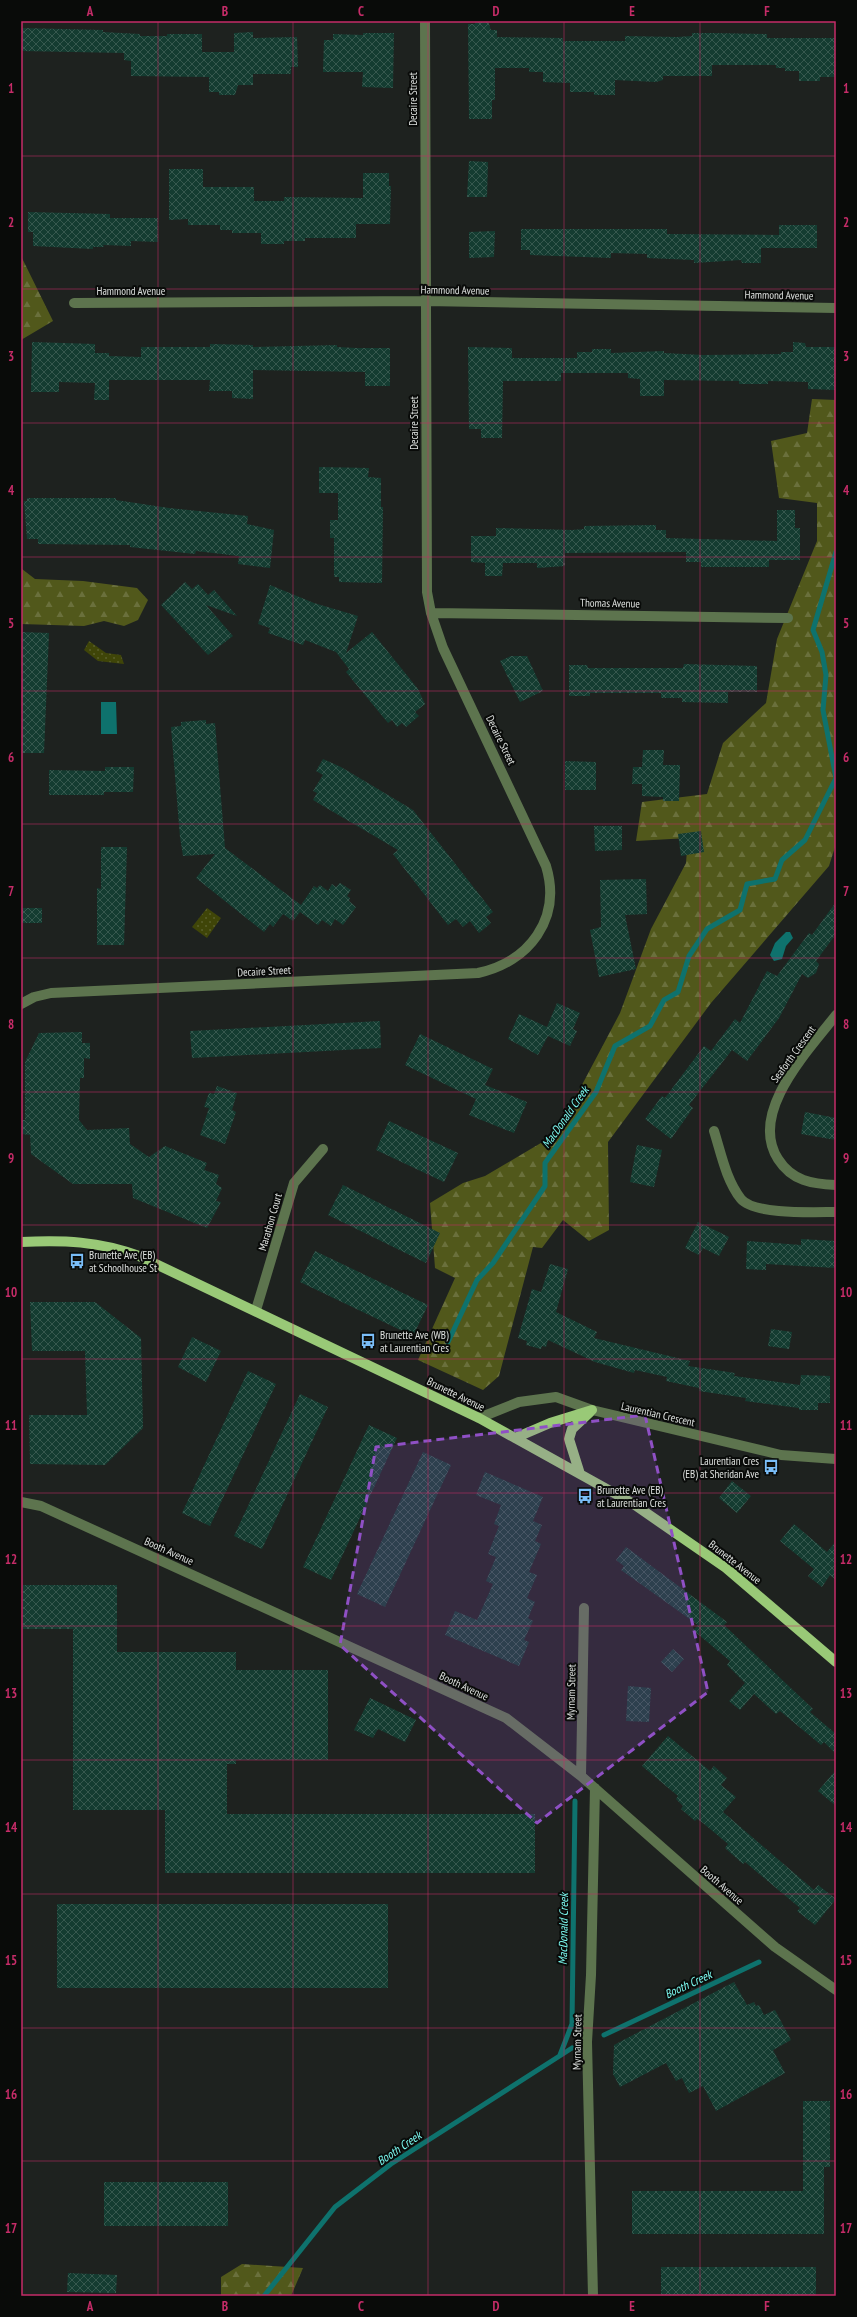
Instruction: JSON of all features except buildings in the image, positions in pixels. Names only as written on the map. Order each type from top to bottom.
[{"type":"main road","name":"Brunette Avenue","points":[[21,1242],[80,1241],[122,1250],[256,1310],[479,1418],[632,1503],[726,1568],[836,1662]]},
{"type":"main road","points":[[515,1438],[550,1423],[592,1410]]},
{"type":"main road","points":[[580,1474],[571,1450],[569,1439],[572,1429],[592,1410]]},
{"type":"street","name":"Decaire Street","points":[[21,1004],[34,997],[52,993],[469,974],[497,969],[506,965],[524,952],[536,937],[545,921],[550,898],[548,874],[535,840],[443,648],[431,613],[427,586],[425,21]]},
{"type":"street","name":"Hammond Avenue","points":[[74,303],[426,301],[836,308]]},
{"type":"street","name":"Thomas Avenue","points":[[431,613],[788,618]]},
{"type":"street","name":"Seaforth Crescent","points":[[836,1015],[784,1084],[773,1110],[770,1133],[772,1146],[776,1156],[791,1174],[813,1184],[836,1185]]},
{"type":"street","points":[[714,1131],[728,1174],[742,1200],[769,1211],[836,1212]]},
{"type":"street","name":"Marathon Court","points":[[256,1310],[294,1182],[323,1149]]},
{"type":"street","name":"Laurentian Crescent","points":[[479,1418],[519,1402],[556,1397],[592,1410],[781,1455],[836,1459]]},
{"type":"street","name":"Booth Avenue","points":[[21,1502],[41,1506],[506,1718],[581,1776],[774,1947],[836,1990]]},
{"type":"street","name":"Myrnam Street","points":[[581,1776],[584,1608]]},
{"type":"street","name":"Myrnam Street","points":[[594,1788],[591,1975],[587,2042],[594,2296]]},
{"type":"highlighted area","points":[[645,1415],[708,1692],[537,1823],[340,1645],[376,1447]]},
{"type":"green space","points":[[21,256],[53,321],[21,340]]},
{"type":"green space","points":[[812,399],[836,400],[836,844],[829,866],[711,1003],[608,1142],[609,1230],[589,1241],[563,1220],[542,1248],[533,1247],[499,1376],[483,1390],[418,1360],[455,1278],[435,1268],[430,1203],[463,1183],[485,1176],[556,1134],[620,1013],[651,929],[686,863],[688,838],[636,841],[642,802],[707,794],[723,743],[766,703],[777,639],[817,541],[817,503],[779,498],[771,441],[807,433]]},
{"type":"green space","points":[[21,530],[22,569],[35,579],[83,581],[137,588],[148,600],[138,620],[124,626],[104,621],[84,626],[21,624]]},
{"type":"green space","points":[[89,641],[106,653],[121,655],[124,664],[98,661],[84,650]]},
{"type":"green space","points":[[207,908],[221,918],[207,938],[192,927]]},
{"type":"green space","points":[[242,2264],[303,2268],[291,2296],[221,2296],[221,2277]]},
{"type":"water","points":[[101,702],[116,702],[117,734],[101,734]]},
{"type":"water","points":[[786,932],[790,932],[793,938],[786,946],[782,959],[774,961],[770,955],[775,943]]},
{"type":"waterway","name":"MacDonald Creek","points":[[448,1342],[477,1280],[493,1263],[545,1186],[545,1163],[596,1092],[615,1046],[650,1026],[664,1000],[678,992],[689,956],[707,929],[740,910],[747,884],[775,879],[782,860],[805,840],[836,778],[823,710],[826,675],[822,652],[813,630],[836,552]]},
{"type":"waterway","name":"MacDonald Creek","points":[[560,2055],[572,2024],[575,1801]]},
{"type":"waterway","name":"Booth Creek","points":[[604,2035],[759,1962]]},
{"type":"waterway","name":"Booth Creek","points":[[264,2296],[335,2207],[391,2164],[572,2048]]},
{"type":"place","name":"Brunette Ave (EB) at Schoolhouse St","points":[[77,1261]]},
{"type":"place","name":"Brunette Ave (WB) at Laurentian Cres","points":[[368,1341]]},
{"type":"place","name":"Laurentian Cres (EB) at Sheridan Ave","points":[[771,1467]]},
{"type":"place","name":"Brunette Ave (EB) at Laurentian Cres","points":[[585,1496]]}]
